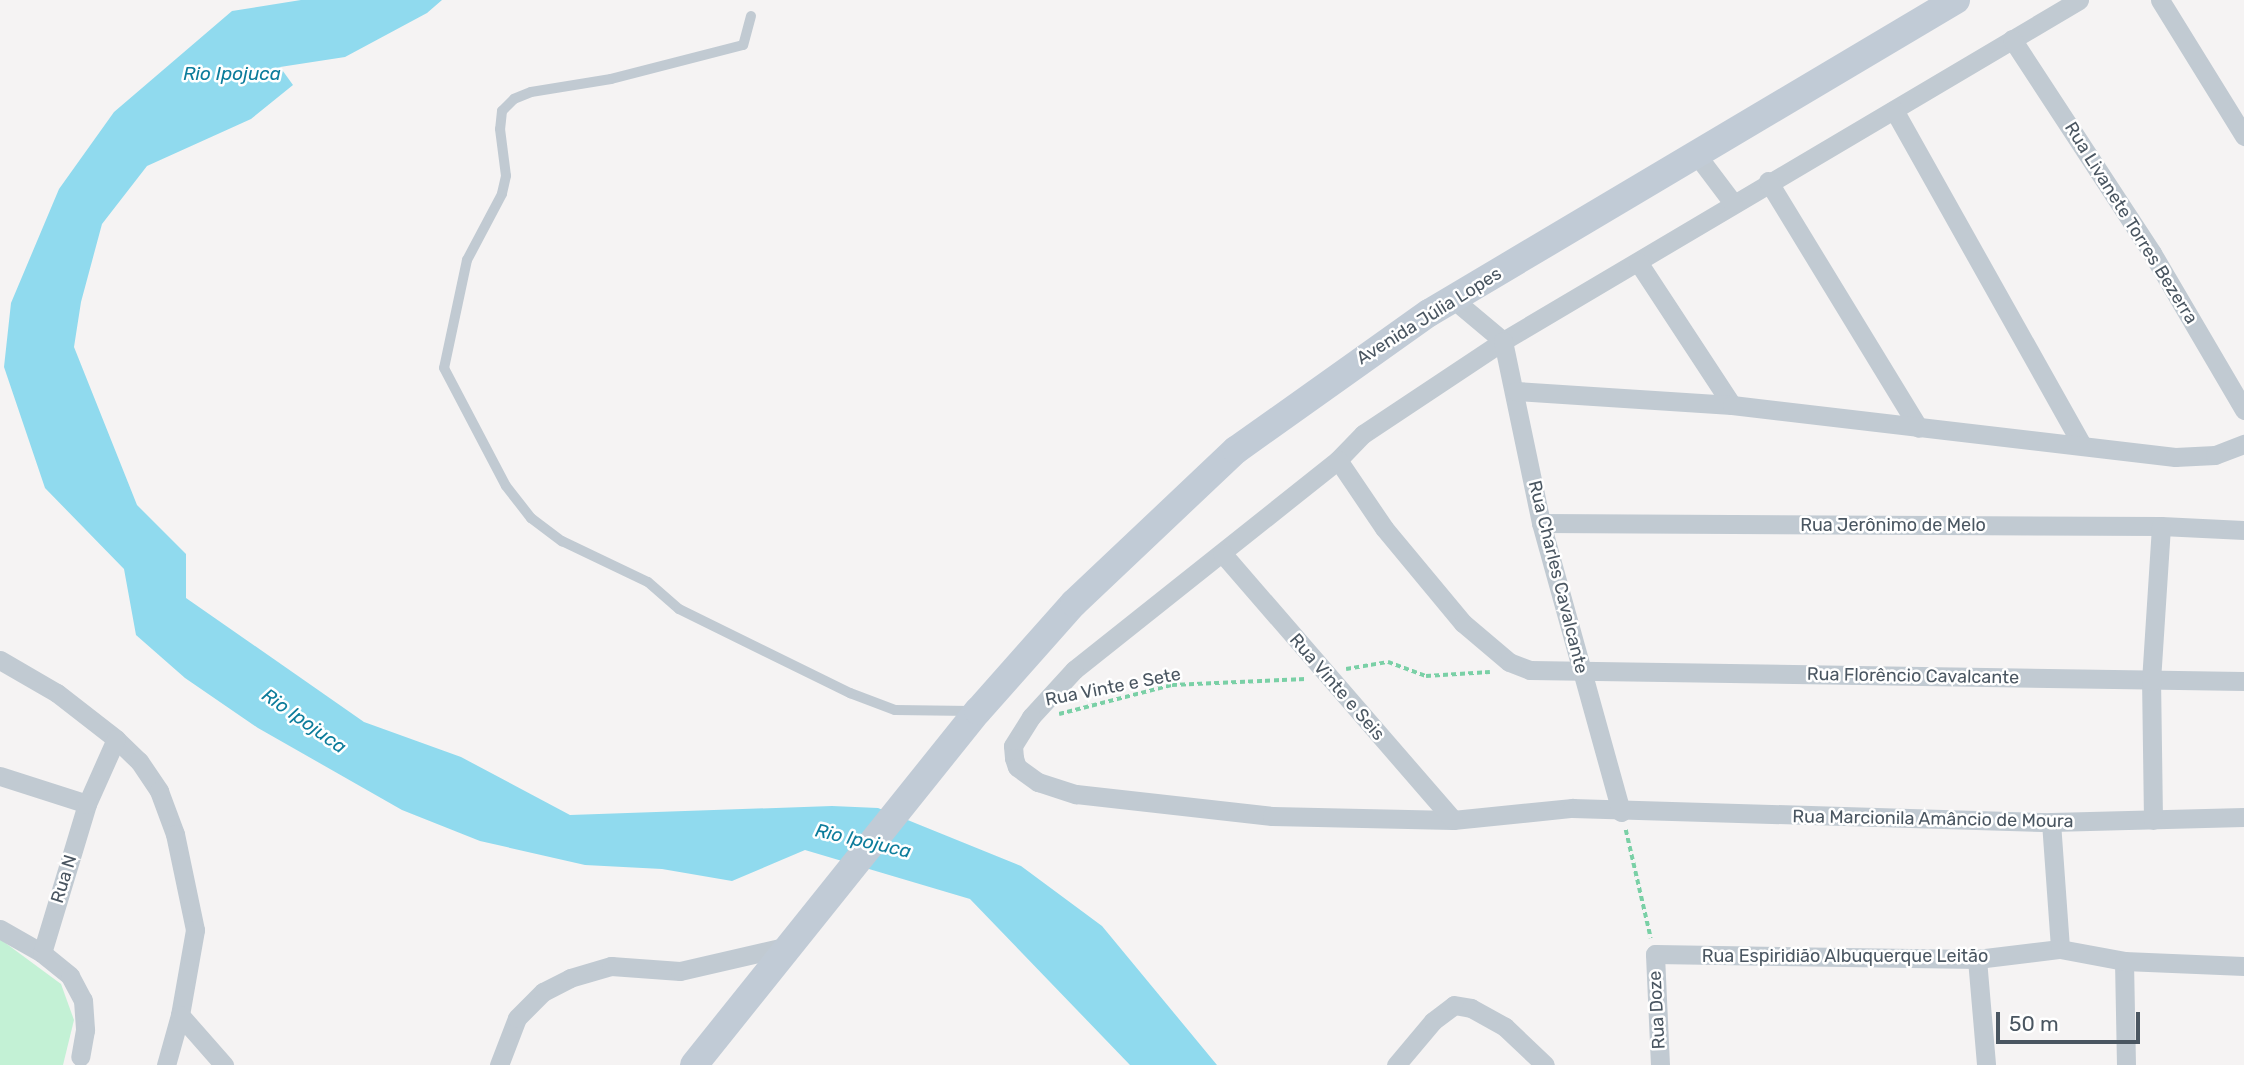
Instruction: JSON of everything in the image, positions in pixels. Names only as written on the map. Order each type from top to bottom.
[{"type":"main road","name":"Avenida Júlia Lopes","points":[[694,1065],[798,939],[975,715],[1074,603],[1236,450],[1352,364],[1453,299],[1956,0]]},
{"type":"street","points":[[1031,717],[1125,626],[1338,460],[1363,434],[1503,341],[1638,262],[1768,181],[2079,0]]},
{"type":"street","points":[[2160,0],[2244,136]]},
{"type":"street","name":"Rua Livanete Torres Bezerra","points":[[2012,39],[2152,253],[2244,410]]},
{"type":"street","points":[[1894,110],[2080,442]]},
{"type":"street","points":[[1696,154],[1733,203]]},
{"type":"street","points":[[1768,181],[1919,428]]},
{"type":"street","points":[[1638,262],[1732,405]]},
{"type":"street","points":[[1453,299],[1503,341]]},
{"type":"street","name":"Rua Charles Cavalcante","points":[[1503,341],[1516,391],[1541,523],[1621,812]]},
{"type":"street","points":[[1516,391],[1732,405],[1919,428],[2080,442],[2198,457],[2244,444]]},
{"type":"street","points":[[1338,460],[1384,528],[1464,623],[1509,662],[1530,670]]},
{"type":"street","name":"Rua Jerônimo de Melo","points":[[1541,523],[2161,526],[2244,530]]},
{"type":"street","points":[[2153,820],[2151,681],[2161,526]]},
{"type":"street","name":"Rua Vinte e Seis","points":[[1222,553],[1453,820]]},
{"type":"street","points":[[0,660],[57,694],[116,739],[139,761],[159,790],[192,900],[195,930],[180,1015],[166,1065]]},
{"type":"street","name":"Rua Florêncio Cavalcante","points":[[1530,670],[2244,681]]},
{"type":"street","name":"Rua Marcionila Amâncio de Moura","points":[[1031,717],[1013,746],[1017,767],[1038,782],[1076,794],[1272,816],[1453,820],[1572,808],[1621,812],[2051,822],[2244,817]]},
{"type":"street","name":"Rua N","points":[[42,953],[87,804],[116,739]]},
{"type":"street","points":[[0,776],[87,804]]},
{"type":"street","points":[[2051,822],[2060,949]]},
{"type":"street","points":[[0,929],[42,953],[70,976],[83,1000],[85,1030],[80,1058]]},
{"type":"street","points":[[499,1065],[517,1018],[543,992],[570,978],[611,966],[680,971],[798,939]]},
{"type":"street","name":"Rua Espiridião Albuquerque Leitão","points":[[1655,954],[1977,959],[2060,949],[2124,961],[2244,966]]},
{"type":"street","name":"Rua Doze","points":[[1655,954],[1660,1065]]},
{"type":"street","points":[[1977,959],[1986,1065]]},
{"type":"street","points":[[2124,961],[2126,1065]]},
{"type":"street","points":[[1396,1065],[1433,1021],[1454,1005],[1471,1007],[1505,1027],[1545,1065]]},
{"type":"street","points":[[180,1015],[224,1065]]},
{"type":"lane","points":[[751,16],[743,45],[611,79],[531,92],[514,99],[502,111],[499,129],[506,176],[502,194],[467,260],[443,368],[506,486],[531,518],[562,541],[648,582],[679,609],[850,693],[895,710],[975,715]]},
{"type":"path","name":"Rua Vinte e Sete","points":[[1031,717],[1062,714],[1172,685],[1328,677],[1334,672],[1388,662],[1426,676],[1530,670]]},
{"type":"path","points":[[1621,812],[1655,954]]},
{"type":"green space","points":[[0,939],[61,984],[74,1020],[63,1065],[0,1065]]},
{"type":"water","name":"Rio Ipojuca","points":[[301,0],[442,0],[427,13],[345,57],[280,67],[293,85],[251,119],[147,166],[102,224],[81,302],[74,347],[137,505],[186,554],[186,598],[364,722],[461,757],[570,815],[832,806],[878,808],[1021,866],[1102,926],[1217,1065],[1130,1065],[970,899],[805,850],[732,881],[662,869],[585,865],[480,841],[402,810],[258,728],[185,678],[136,635],[124,569],[45,488],[4,367],[11,303],[59,189],[114,112],[232,11]]}]
